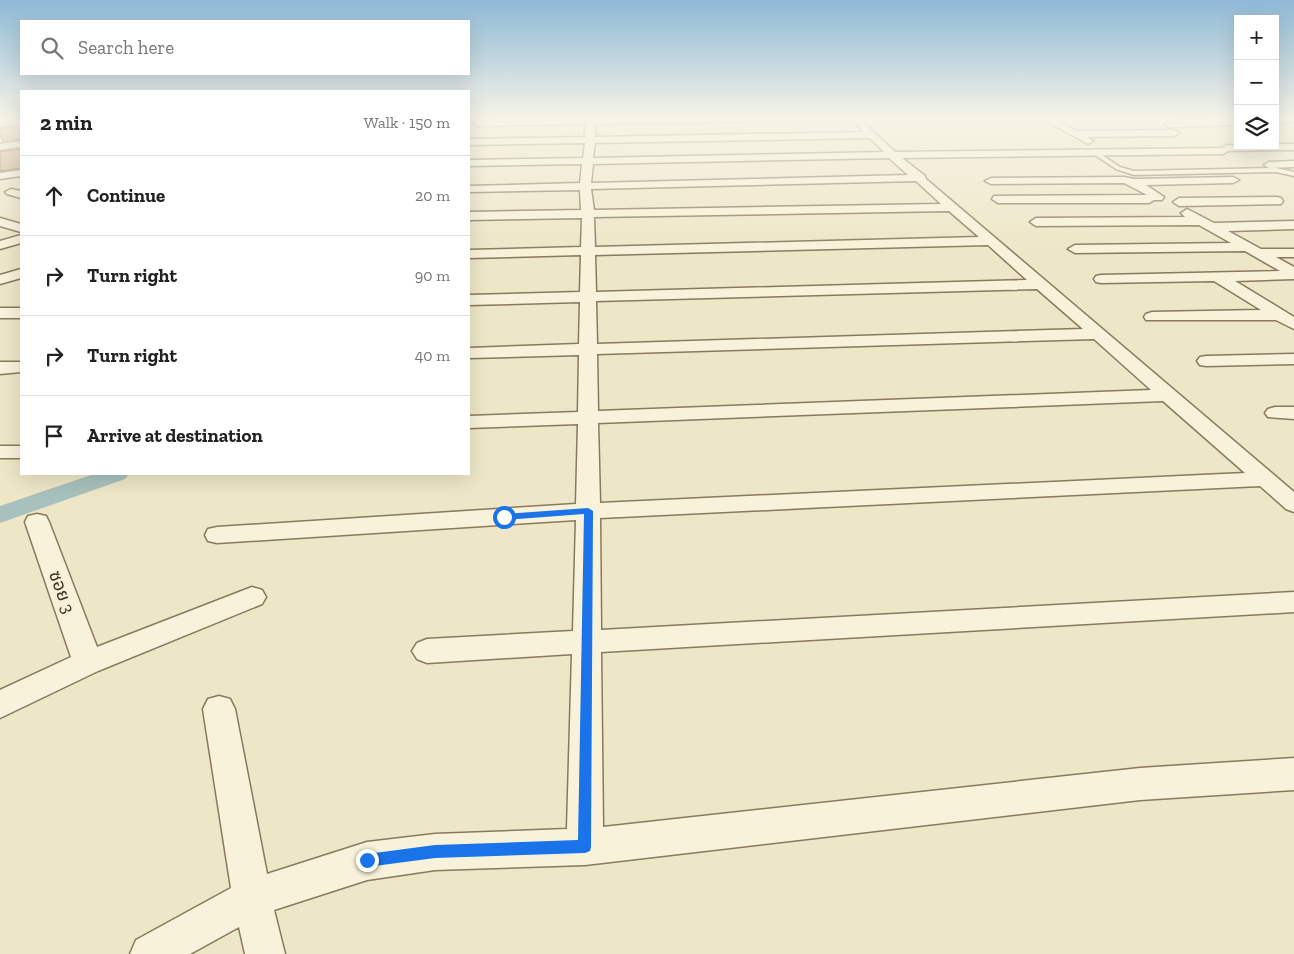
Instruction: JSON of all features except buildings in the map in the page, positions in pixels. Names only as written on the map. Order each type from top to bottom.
[{"type":"street","points":[[585,847],[589,418],[588,214],[585,186],[587,164]]},
{"type":"street","points":[[902,164],[1294,504]]},
{"type":"street","points":[[1269,165],[1294,164]]},
{"type":"street","points":[[0,176],[20,173]]},
{"type":"street","points":[[470,189],[920,178]]},
{"type":"street","points":[[991,181],[1106,179],[1133,182],[1233,180]]},
{"type":"street","points":[[1133,182],[1154,198],[1157,203],[1277,201]]},
{"type":"street","points":[[998,199],[1154,198]]},
{"type":"street","points":[[1176,204],[1206,224],[1294,274]]},
{"type":"street","points":[[470,216],[953,207]]},
{"type":"street","points":[[0,217],[14,213]]},
{"type":"street","points":[[0,222],[20,228]]},
{"type":"street","points":[[1036,222],[1294,225]]},
{"type":"street","points":[[0,245],[20,239]]},
{"type":"street","points":[[470,254],[992,241]]},
{"type":"street","points":[[1075,250],[1253,250],[1294,253]]},
{"type":"street","points":[[0,280],[20,274]]},
{"type":"street","points":[[1101,279],[1294,274]]},
{"type":"street","points":[[1218,277],[1294,324]]},
{"type":"street","points":[[470,300],[1040,284]]},
{"type":"street","points":[[0,313],[20,313]]},
{"type":"street","points":[[1152,317],[1278,315]]},
{"type":"street","points":[[470,353],[1098,334]]},
{"type":"street","points":[[1206,361],[1294,359]]},
{"type":"street","points":[[0,368],[20,367]]},
{"type":"street","points":[[470,422],[1168,395]]},
{"type":"street","points":[[0,452],[20,452]]},
{"type":"street","points":[[217,535],[588,511],[1265,479]]},
{"type":"street","name":"ซอย 3","points":[[37,522],[88,663]]},
{"type":"street","points":[[0,705],[88,663],[252,598]]},
{"type":"street","points":[[427,652],[1294,602]]},
{"type":"street","points":[[219,709],[252,898],[265,954]]},
{"type":"street","points":[[150,954],[252,898],[367,860],[435,852],[585,847],[1140,784],[1294,774]]},
{"type":"lane","points":[[1112,164],[1118,168],[1134,173],[1276,170],[1294,174]]},
{"type":"waterway","points":[[0,515],[114,475]]},
{"type":"route","points":[[367,860],[435,852],[585,847],[588,511],[504,517]]}]
